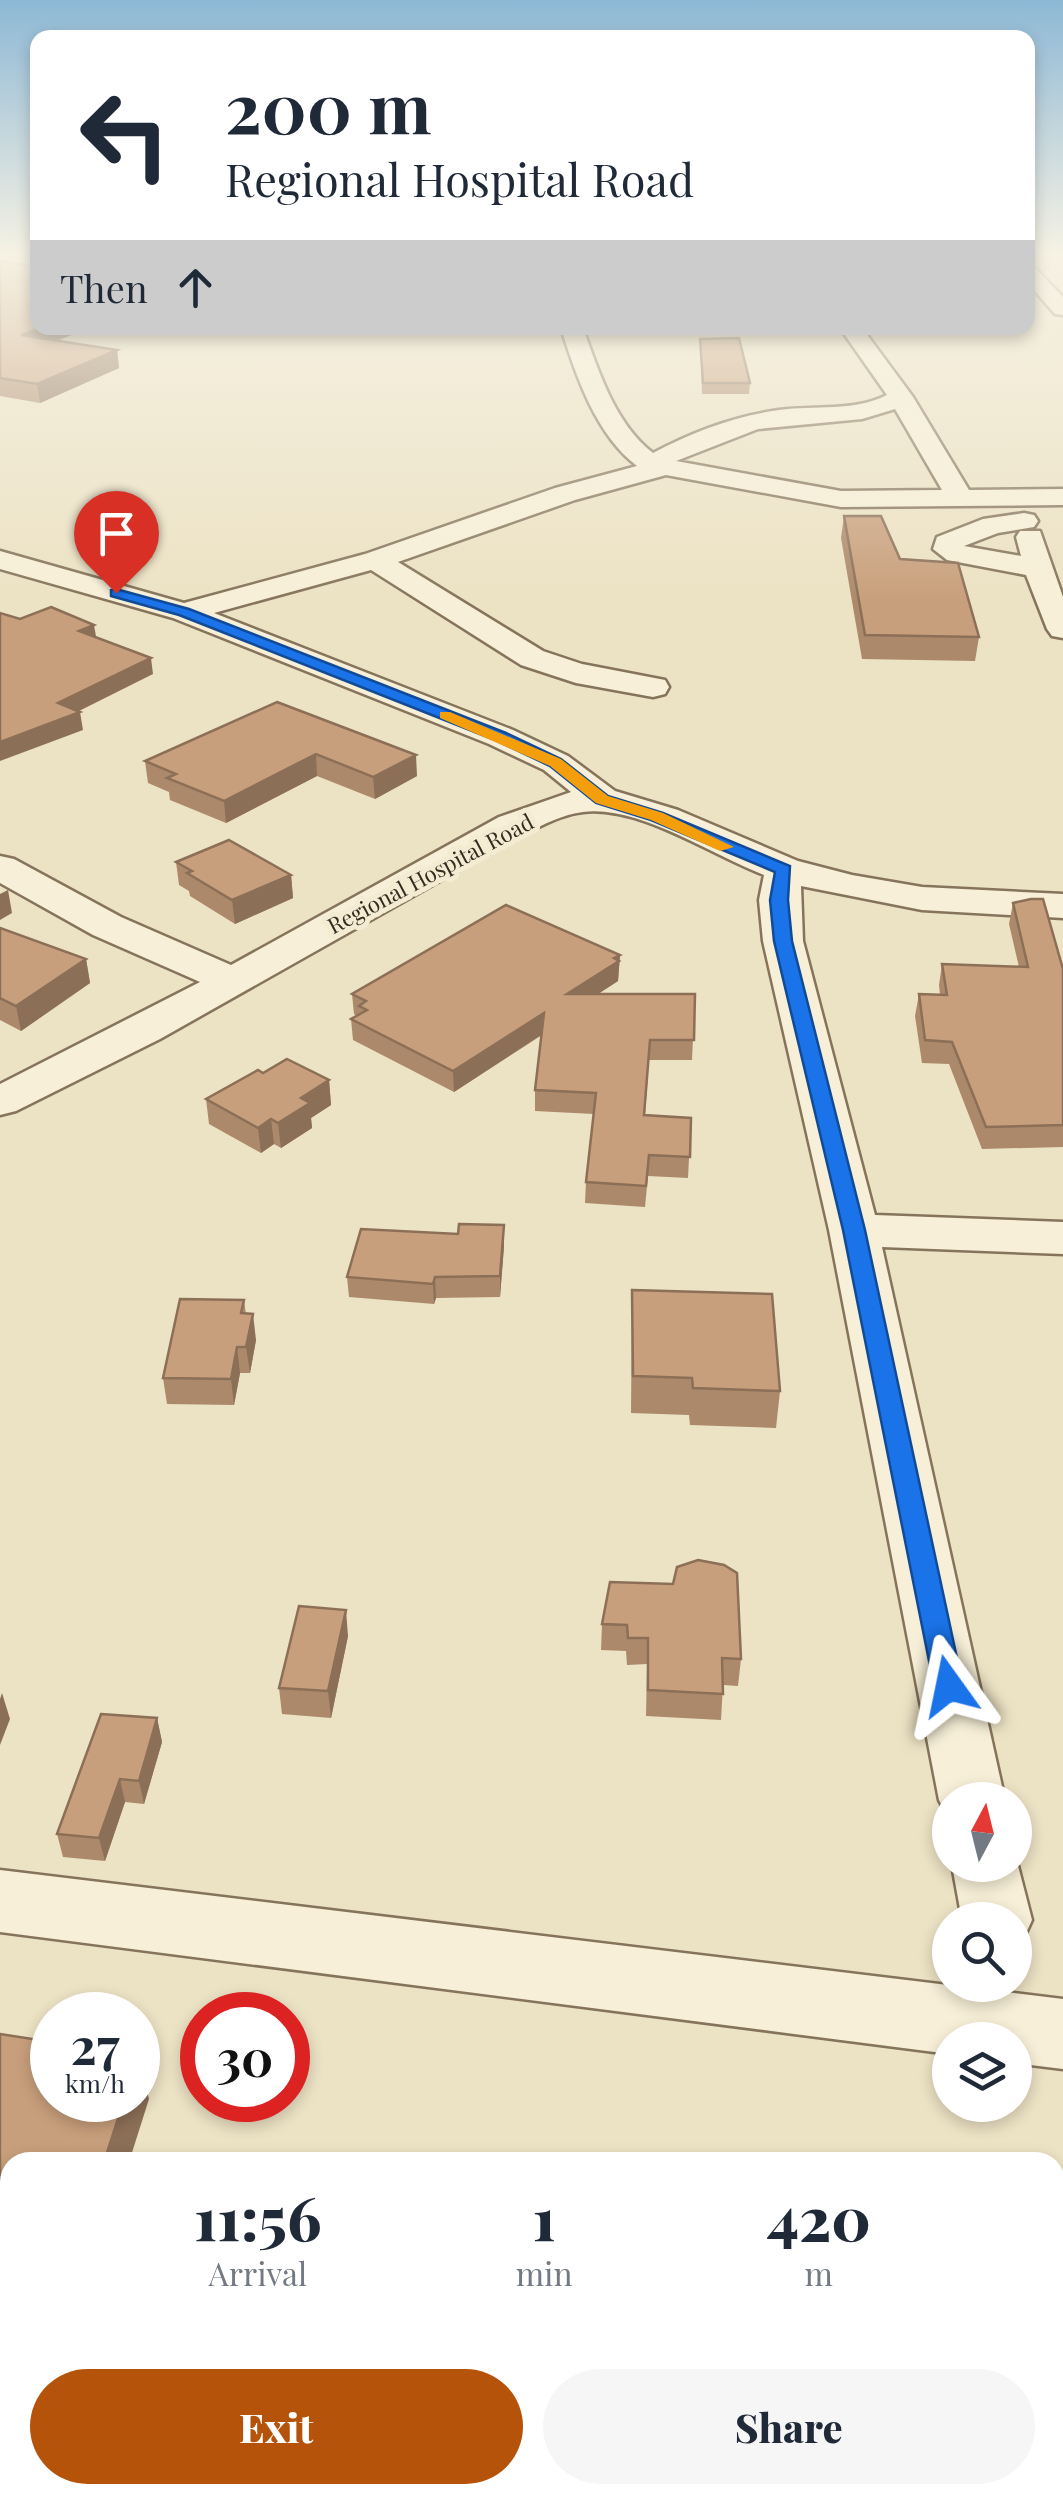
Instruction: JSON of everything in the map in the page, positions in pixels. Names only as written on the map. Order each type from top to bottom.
[{"type":"street","points":[[590,370],[609,414],[630,448],[658,465],[841,499],[961,498],[1023,510]]},
{"type":"street","points":[[881,370],[961,498]]},
{"type":"street","points":[[184,612],[375,560],[658,465],[695,442],[764,420],[860,413],[882,409],[901,398]]},
{"type":"street","points":[[1038,568],[957,554],[948,550],[947,543],[1063,496]]},
{"type":"street","points":[[1023,510],[1038,568],[1063,628]]},
{"type":"street","points":[[0,560],[184,612],[501,737],[556,763],[602,800]]},
{"type":"street","points":[[375,560],[532,658],[576,674],[653,687]]},
{"type":"street","name":"Regional Hospital Road","points":[[0,1101],[146,1030],[512,825],[562,804],[602,800],[657,816],[784,869],[893,894],[962,903],[1063,906]]},
{"type":"street","points":[[0,867],[108,926],[232,981]]},
{"type":"street","points":[[784,869],[779,900],[783,941],[854,1230],[968,1782]]},
{"type":"street","points":[[854,1230],[1063,1238]]},
{"type":"street","points":[[0,1901],[1031,2016]]},
{"type":"building","points":[[0,370],[70,370],[37,384],[0,378]]},
{"type":"building","points":[[702,370],[747,370],[750,383],[703,383]]},
{"type":"building","points":[[844,516],[881,516],[900,559],[958,563],[979,637],[865,635]]},
{"type":"building","points":[[51,607],[94,625],[79,631],[151,658],[58,703],[80,712],[0,742],[0,613],[20,619]]},
{"type":"building","points":[[277,702],[416,755],[373,777],[316,754],[224,801],[167,778],[176,774],[145,761]]},
{"type":"building","points":[[229,840],[291,875],[232,900],[176,862]]},
{"type":"building","points":[[1043,899],[1063,969],[1063,1125],[986,1127],[952,1042],[925,1040],[919,994],[947,995],[942,964],[1028,967],[1013,903]]},
{"type":"building","points":[[506,905],[620,955],[614,958],[619,961],[567,994],[695,994],[694,1040],[650,1040],[644,1115],[691,1118],[690,1157],[649,1155],[646,1186],[586,1182],[596,1093],[535,1090],[544,1013],[453,1071],[351,1019],[367,1010],[359,1006],[366,1001],[352,994]]},
{"type":"building","points":[[0,928],[86,959],[16,1006],[0,998]]},
{"type":"building","points":[[287,1059],[329,1080],[301,1098],[310,1103],[278,1123],[271,1119],[258,1128],[206,1099],[258,1070],[263,1073]]},
{"type":"building","points":[[459,1224],[504,1225],[500,1276],[435,1277],[433,1284],[347,1277],[361,1229],[458,1234]]},
{"type":"building","points":[[632,1290],[772,1294],[780,1391],[693,1388],[692,1378],[633,1376]]},
{"type":"building","points":[[180,1299],[244,1300],[241,1313],[253,1314],[246,1347],[237,1347],[231,1379],[163,1378]]},
{"type":"building","points":[[698,1560],[724,1565],[737,1573],[741,1659],[722,1658],[723,1694],[648,1690],[648,1638],[628,1638],[627,1625],[602,1624],[610,1582],[673,1584],[677,1567]]},
{"type":"building","points":[[299,1606],[346,1610],[328,1691],[279,1688]]},
{"type":"building","points":[[101,1714],[157,1718],[139,1781],[120,1779],[99,1838],[57,1834]]},
{"type":"building","points":[[0,2034],[30,2039],[30,2122],[117,2122],[107,2152],[0,2152]]},
{"type":"slow traffic","points":[[445,715],[556,763],[602,800],[657,816],[726,847]]},
{"type":"route","points":[[116,593],[184,612],[501,737],[556,763],[602,800],[657,816],[784,869],[779,900],[783,941],[854,1230],[949,1686]]}]
